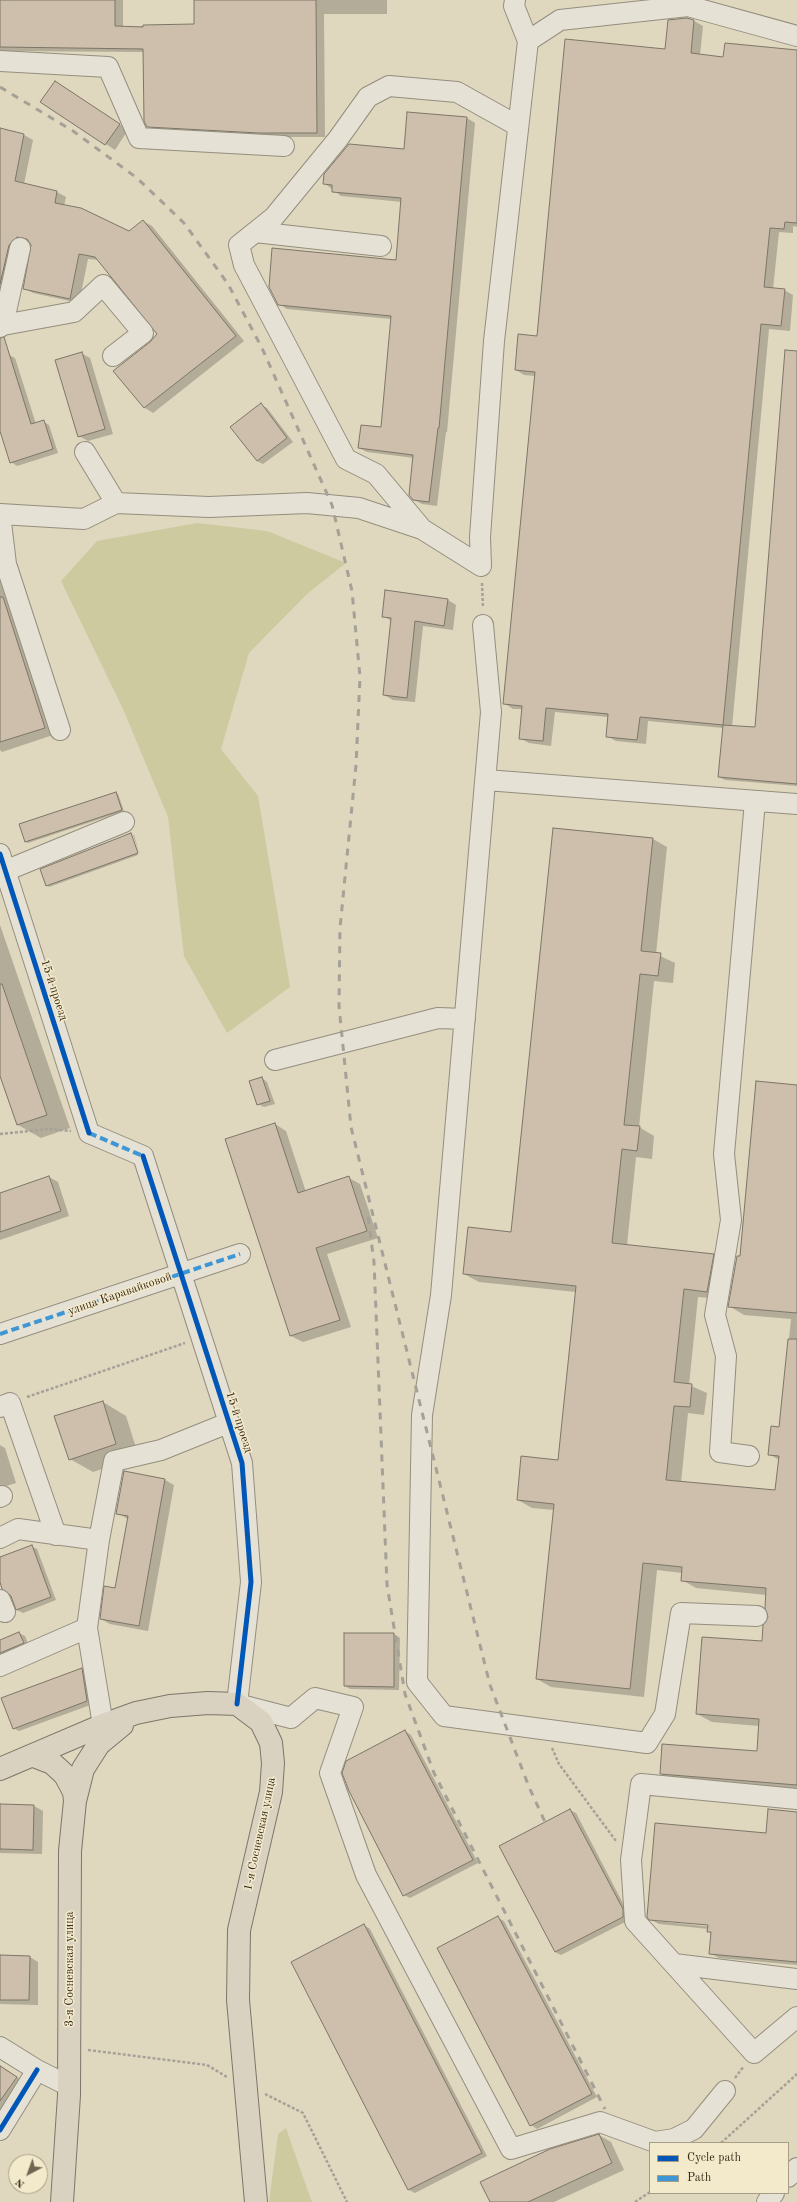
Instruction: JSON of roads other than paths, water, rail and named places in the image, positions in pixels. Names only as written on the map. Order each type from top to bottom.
[{"type":"main road","points":[[0,1770],[103,1725],[136,1713],[147,1712],[170,1706],[208,1703],[237,1704]]},
{"type":"main road","name":"1-я Сосневская улица","points":[[237,1704],[261,1722],[271,1743],[274,1763],[271,1792],[239,1930],[238,2000],[256,2202]]},
{"type":"main road","points":[[76,1801],[83,1769],[99,1744],[122,1725],[147,1712]]},
{"type":"main road","name":"3-я Сосневская улица","points":[[34,1756],[52,1763],[65,1775],[76,1801],[70,1851],[70,2050],[62,2202]]},
{"type":"street","points":[[60,730],[6,564],[0,514],[84,520],[116,503],[209,507],[307,503],[359,508],[422,529],[481,566],[480,537],[494,341],[528,41],[514,6],[515,0]]},
{"type":"street","points":[[528,41],[560,20],[688,6],[797,36]]},
{"type":"street","points":[[0,61],[108,67],[139,138],[284,146]]},
{"type":"street","points":[[422,529],[376,474],[346,458],[244,265],[238,245],[274,217],[338,139],[368,97],[389,86],[457,92],[518,126]]},
{"type":"street","points":[[255,232],[381,246]]},
{"type":"street","points":[[20,248],[2,326],[74,312],[103,285],[143,333],[113,356]]},
{"type":"street","points":[[85,452],[116,503]]},
{"type":"street","points":[[483,625],[491,712],[441,1295],[422,1415],[417,1682],[444,1716],[647,1743],[665,1714],[681,1612],[756,1616]]},
{"type":"street","points":[[486,780],[797,804]]},
{"type":"street","points":[[749,1456],[720,1452],[726,1356],[715,1315],[731,1220],[724,1154],[755,800]]},
{"type":"street","points":[[3,862],[124,822]]},
{"type":"street","name":"15-й проезд","points":[[3,862],[89,1132],[143,1156],[242,1463],[252,1582],[237,1704]]},
{"type":"street","points":[[275,1060],[438,1018],[465,1019]]},
{"type":"street","name":"улица Каравайковой","points":[[0,1334],[240,1254]]},
{"type":"street","points":[[5,1405],[56,1535]]},
{"type":"street","points":[[103,1725],[88,1643],[88,1628],[99,1540],[114,1462],[161,1450],[228,1423]]},
{"type":"street","points":[[0,1538],[18,1529],[99,1540]]},
{"type":"street","points":[[0,1666],[88,1628]]},
{"type":"street","points":[[237,1704],[291,1718],[315,1698],[353,1707],[330,1773],[366,1875],[511,2149],[600,2122],[655,2142],[674,2139],[694,2129],[725,2091]]},
{"type":"street","points":[[797,1798],[641,1784],[631,1860],[635,1921],[754,2053],[797,2017]]},
{"type":"street","points":[[674,1964],[797,1980]]},
{"type":"street","points":[[0,2047],[37,2070],[69,2086]]},
{"type":"street","points":[[0,2130],[37,2070]]},
{"type":"street","points":[[789,2176],[797,2168]]},
{"type":"street","points":[[767,2202],[773,2194]]},
{"type":"railway","points":[[0,87],[73,131],[137,178],[184,223],[228,284],[262,348],[332,505],[352,591],[360,677],[356,765],[340,928],[339,1006],[351,1127],[490,1685],[529,1787],[545,1822]]},
{"type":"railway","points":[[368,1217],[374,1262],[387,1585],[405,1694],[434,1773],[605,2109]]}]
